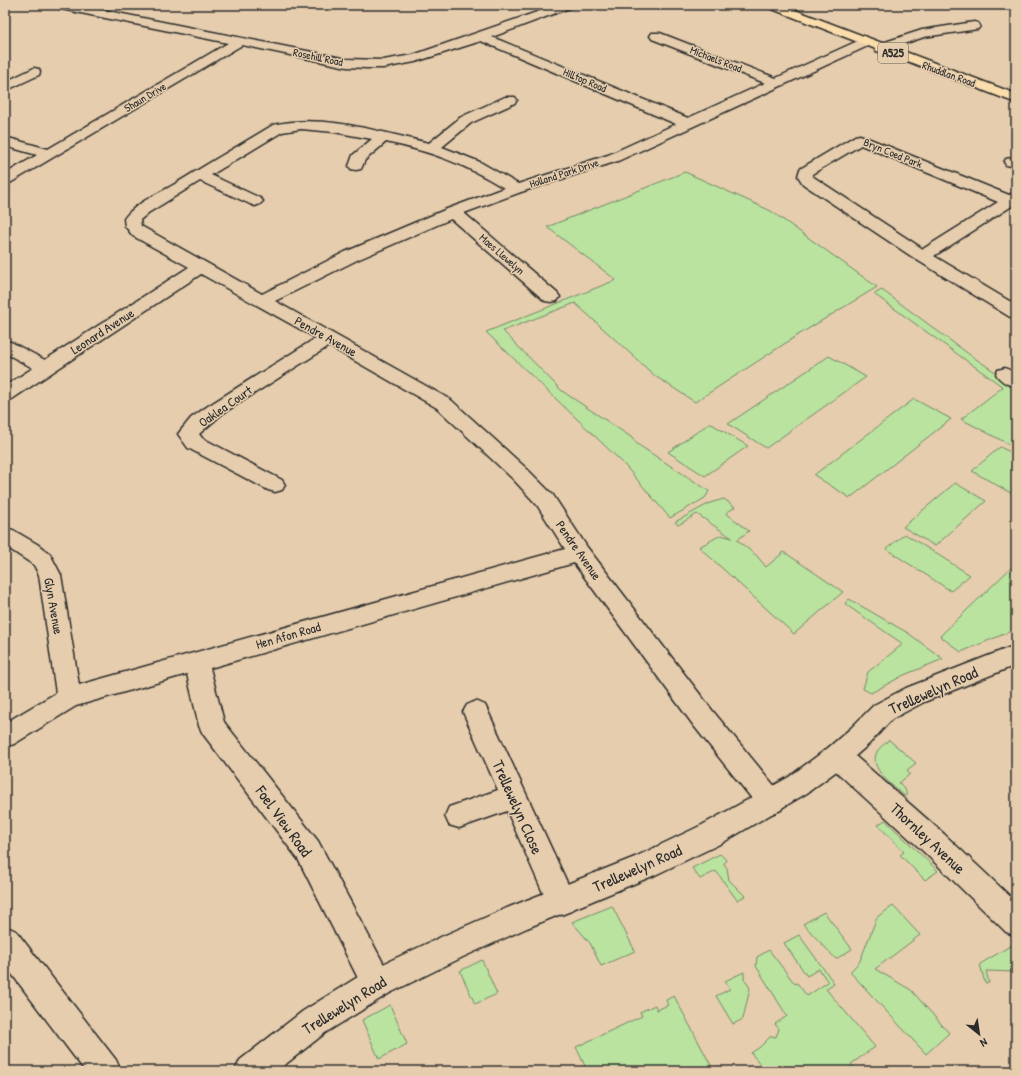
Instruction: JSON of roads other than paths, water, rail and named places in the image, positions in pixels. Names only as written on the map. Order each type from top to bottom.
[{"type":"main road","name":"Rhuddlan Road","points":[[771,5],[1016,99]]},
{"type":"street","name":"Rosehill Road","points":[[61,5],[347,63],[369,66],[409,61],[568,5]]},
{"type":"street","points":[[880,48],[922,34],[974,26]]},
{"type":"street","name":"Hilltop Road","points":[[480,36],[689,124]]},
{"type":"street","name":"Michaels Road","points":[[656,36],[776,83]]},
{"type":"street","name":"Shaun Drive","points":[[5,180],[240,41]]},
{"type":"street","name":"Holland Park Drive","points":[[262,301],[351,256],[453,212],[516,189],[613,158],[866,42]]},
{"type":"street","points":[[5,87],[34,72]]},
{"type":"street","points":[[431,149],[466,120],[504,106]]},
{"type":"street","points":[[116,229],[132,225],[132,219],[142,210],[278,128],[293,125],[305,124],[334,127],[431,149],[492,174],[516,189]]},
{"type":"street","points":[[356,166],[358,158],[383,138]]},
{"type":"street","name":"Bryn Coed Park","points":[[1013,199],[860,139],[805,172],[805,176],[808,181],[923,256],[1016,313]]},
{"type":"street","points":[[5,141],[50,154]]},
{"type":"street","points":[[199,175],[255,201]]},
{"type":"street","points":[[239,208],[269,194]]},
{"type":"street","name":"Bryn Coed Park","points":[[923,256],[1013,199]]},
{"type":"street","name":"Maes Llewelyn","points":[[453,212],[551,297]]},
{"type":"street","name":"Pendre Avenue","points":[[132,225],[140,234],[199,268],[329,338],[444,404],[520,474],[544,500],[579,553],[702,718],[771,802]]},
{"type":"street","name":"Leonard Avenue","points":[[5,395],[199,268]]},
{"type":"street","points":[[517,288],[534,282]]},
{"type":"street","name":"Oaklea Court","points":[[275,485],[195,443],[188,434],[198,423],[215,410],[329,338]]},
{"type":"street","points":[[5,346],[46,368]]},
{"type":"street","name":"Glyn Avenue","points":[[5,536],[29,550],[42,560],[50,575],[69,698]]},
{"type":"street","name":"Hen Afon Road","points":[[5,736],[69,698],[579,553]]},
{"type":"street","name":"Trellewelyn Road","points":[[251,1071],[314,1022],[377,983],[517,918],[644,866],[712,834],[771,802],[798,785],[837,756],[860,736],[883,712],[915,696],[1016,655]]},
{"type":"street","name":"Foel View Road","points":[[196,661],[212,726],[308,850],[377,983]]},
{"type":"street","name":"Trellewelyn Close","points":[[476,712],[561,901]]},
{"type":"street","name":"Thornley Avenue","points":[[837,756],[934,843],[1016,922]]},
{"type":"street","points":[[459,816],[513,797]]},
{"type":"street","points":[[5,941],[105,1071]]}]
